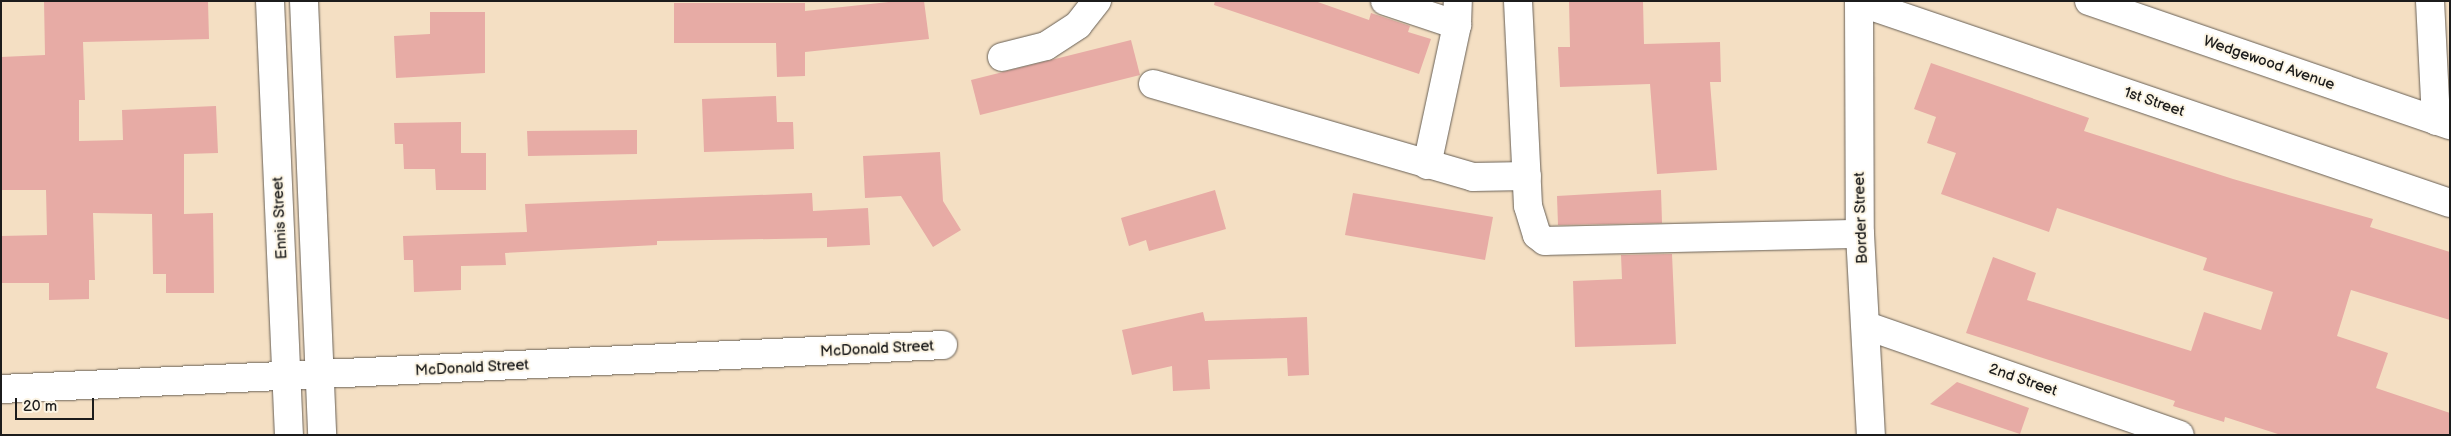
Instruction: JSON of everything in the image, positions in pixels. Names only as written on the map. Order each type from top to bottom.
[{"type":"street","name":"Ennis Street","points":[[270,1],[289,435]]},
{"type":"street","points":[[304,1],[322,435]]},
{"type":"street","points":[[1002,57],[1046,46],[1078,25],[1097,1]]},
{"type":"street","points":[[1385,1],[1458,13],[1427,165]]},
{"type":"street","points":[[1518,1],[1530,220],[1536,235],[1545,241],[1860,234]]},
{"type":"street","name":"Wedgewood Avenue","points":[[2089,1],[2443,123]]},
{"type":"street","points":[[2430,1],[2443,123]]},
{"type":"street","name":"1st Street","points":[[1859,2],[2450,203]]},
{"type":"street","name":"Border Street","points":[[1859,2],[1860,234],[1871,435]]},
{"type":"street","points":[[1153,84],[1473,177],[1527,176]]},
{"type":"street","name":"2nd Street","points":[[1866,326],[2180,435]]},
{"type":"street","name":"McDonald Street","points":[[1,389],[320,376],[943,345]]},
{"type":"building","points":[[44,1],[208,1],[209,39],[83,42],[85,100],[79,100],[79,141],[123,140],[122,110],[216,106],[218,153],[184,154],[184,214],[213,213],[214,293],[166,293],[166,274],[153,274],[152,214],[93,213],[95,280],[89,280],[89,299],[49,300],[49,283],[1,283],[1,236],[47,235],[46,190],[1,190],[1,57],[45,55]]},
{"type":"building","points":[[898,1],[924,1],[929,39],[805,52],[805,76],[777,77],[776,43],[674,43],[674,3],[805,3],[805,11]]},
{"type":"building","points":[[1215,1],[1315,1],[1369,20],[1371,13],[1410,26],[1408,32],[1431,39],[1419,74],[1214,5]]},
{"type":"building","points":[[1569,1],[1643,1],[1644,44],[1720,42],[1721,82],[1710,82],[1717,170],[1657,174],[1650,84],[1560,87],[1558,47],[1570,47]]},
{"type":"building","points":[[430,12],[485,12],[485,73],[396,78],[394,36],[430,34]]},
{"type":"building","points":[[1131,40],[1140,75],[980,115],[971,80]]},
{"type":"building","points":[[1931,63],[2089,118],[2084,131],[2233,179],[2373,219],[2370,227],[2450,252],[2450,320],[2351,290],[2337,336],[2388,353],[2376,388],[2450,413],[2450,435],[2281,435],[2225,417],[2224,422],[2173,406],[2175,401],[1966,333],[1993,257],[2036,273],[2027,300],[2191,351],[2204,312],[2261,330],[2273,292],[2203,270],[2207,258],[2057,208],[2049,232],[1941,194],[1956,153],[1927,143],[1936,117],[1914,109]]},
{"type":"building","points":[[776,96],[777,122],[793,122],[794,149],[704,152],[702,99]]},
{"type":"building","points":[[461,122],[461,153],[486,153],[486,190],[436,190],[435,169],[404,169],[403,144],[395,144],[394,123]]},
{"type":"building","points":[[637,130],[637,154],[528,156],[527,131]]},
{"type":"building","points":[[940,152],[943,201],[961,230],[933,247],[901,196],[865,198],[863,156]]},
{"type":"building","points":[[1215,190],[1226,229],[1149,251],[1146,240],[1129,246],[1121,218]]},
{"type":"building","points":[[1661,190],[1662,223],[1558,225],[1557,196]]},
{"type":"building","points":[[812,193],[813,211],[868,208],[870,245],[827,247],[827,238],[657,241],[657,245],[505,253],[506,265],[461,266],[461,290],[414,292],[413,260],[404,260],[403,236],[527,232],[525,204]]},
{"type":"building","points":[[1353,193],[1493,217],[1485,260],[1345,235]]},
{"type":"building","points":[[1672,254],[1676,344],[1575,347],[1573,281],[1622,279],[1621,255]]},
{"type":"building","points":[[1203,312],[1205,321],[1307,317],[1309,375],[1288,376],[1287,358],[1208,360],[1210,389],[1173,391],[1172,366],[1132,375],[1122,330]]},
{"type":"building","points":[[1957,382],[2029,408],[2020,434],[1930,404]]}]
